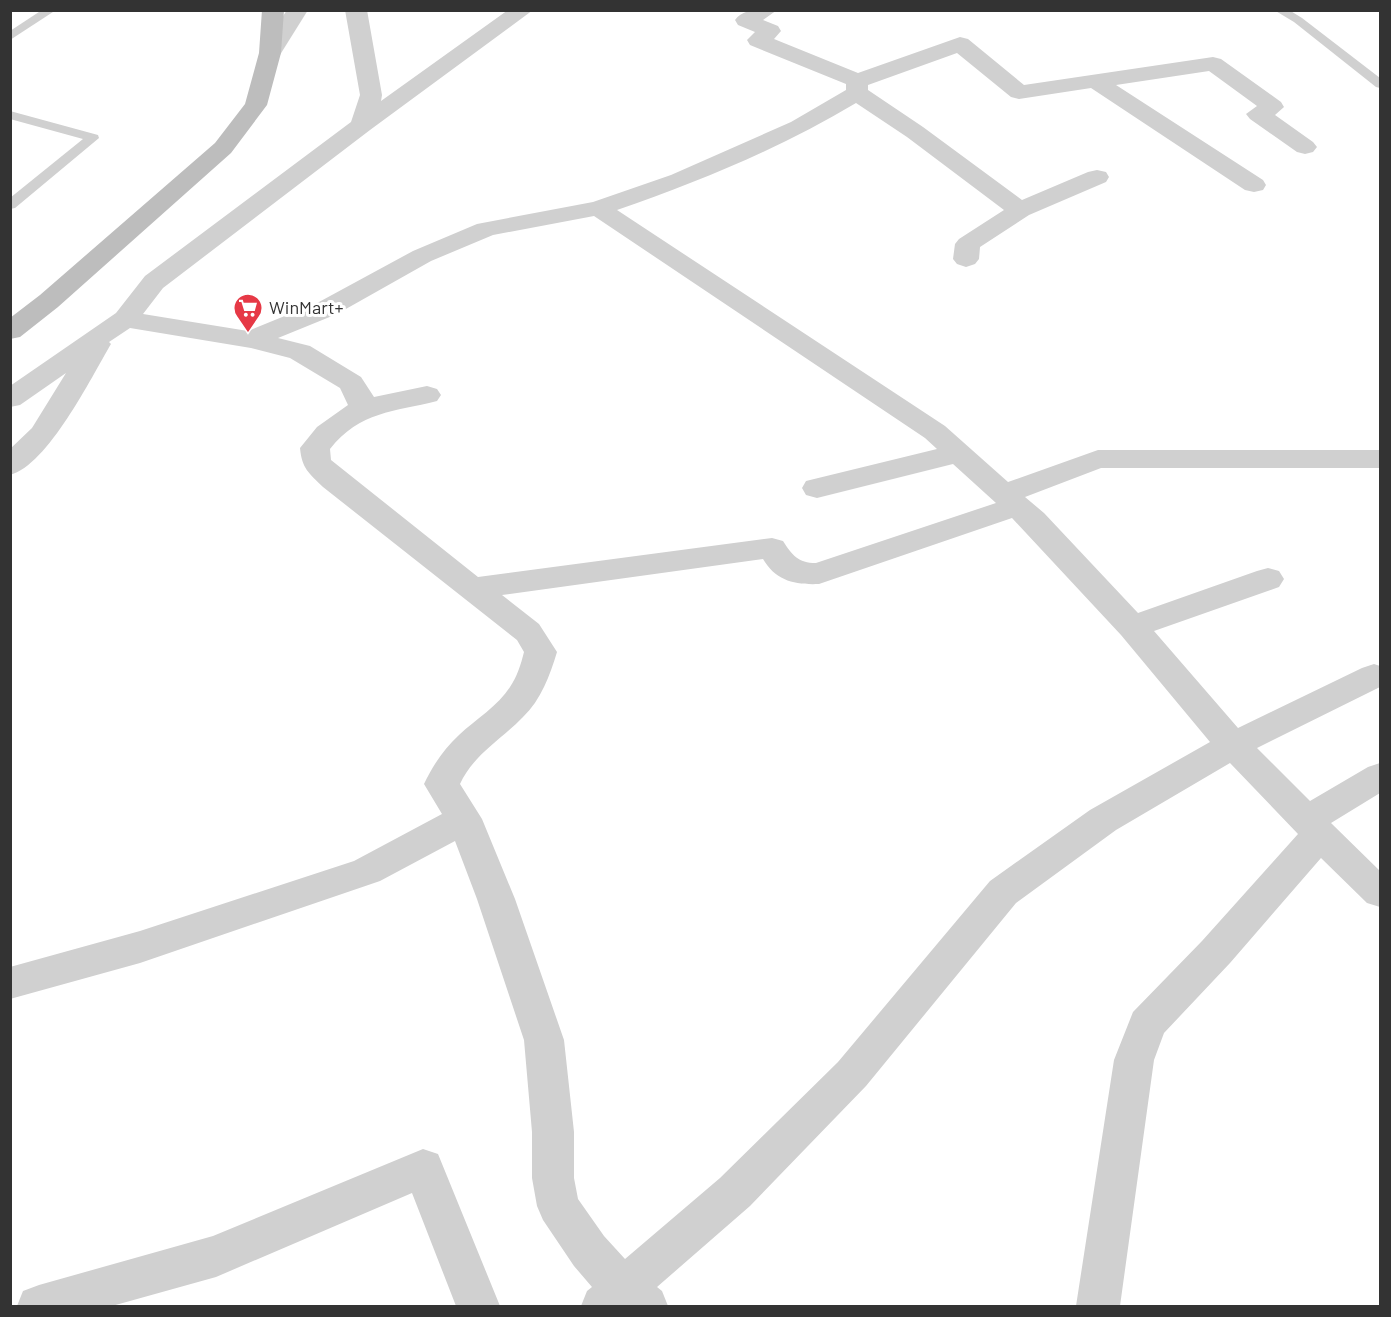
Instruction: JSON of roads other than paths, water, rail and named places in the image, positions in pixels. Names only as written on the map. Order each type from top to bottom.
[{"type":"street","points":[[12,326],[49,301],[223,148],[256,105],[270,53],[273,10]]},
{"type":"street","points":[[270,53],[298,10]]},
{"type":"street","points":[[356,10],[371,95],[362,125]]},
{"type":"street","points":[[10,466],[42,434],[114,327],[154,282],[362,125],[523,10]]},
{"type":"street","points":[[767,10],[746,20],[770,31],[758,40],[857,87],[1020,210]]},
{"type":"street","points":[[252,340],[328,308],[422,256],[486,229],[598,208],[702,170],[799,127],[857,87],[960,44],[1019,92],[1213,64],[1273,107],[1258,114],[1305,147]]},
{"type":"street","points":[[1095,81],[1254,185]]},
{"type":"street","points":[[966,259],[968,244],[1020,210],[1097,177]]},
{"type":"street","points":[[598,208],[935,432],[1011,500],[1132,627],[1233,745],[1357,872],[1380,892]]},
{"type":"street","points":[[10,399],[114,327],[252,340],[300,352],[351,383],[362,401],[363,408]]},
{"type":"street","points":[[426,394],[363,408],[327,433],[315,448],[316,463],[334,480],[528,632],[541,652],[535,672],[513,708],[456,757],[442,784],[464,819],[496,899],[544,1040],[553,1132],[553,1178],[558,1206],[624,1301],[852,1074],[1003,892],[1103,820],[1233,745],[1374,676]]},
{"type":"street","points":[[817,488],[958,453]]},
{"type":"street","points":[[473,588],[772,548],[781,563],[798,574],[819,573],[1011,500],[1098,459],[1380,459]]},
{"type":"street","points":[[1132,627],[1268,579]]},
{"type":"street","points":[[1098,1306],[1124,1146],[1134,1060],[1147,1024],[1216,952],[1313,827],[1380,776]]},
{"type":"street","points":[[10,983],[140,947],[367,871],[464,819]]},
{"type":"street","points":[[39,1306],[216,1256],[423,1168],[478,1306]]},
{"type":"lane","points":[[10,37],[51,10]]},
{"type":"lane","points":[[1279,10],[1298,20],[1380,84]]},
{"type":"lane","points":[[10,115],[93,138],[10,205]]},
{"type":"place","name":"WinMart+","points":[[248,334]]}]
